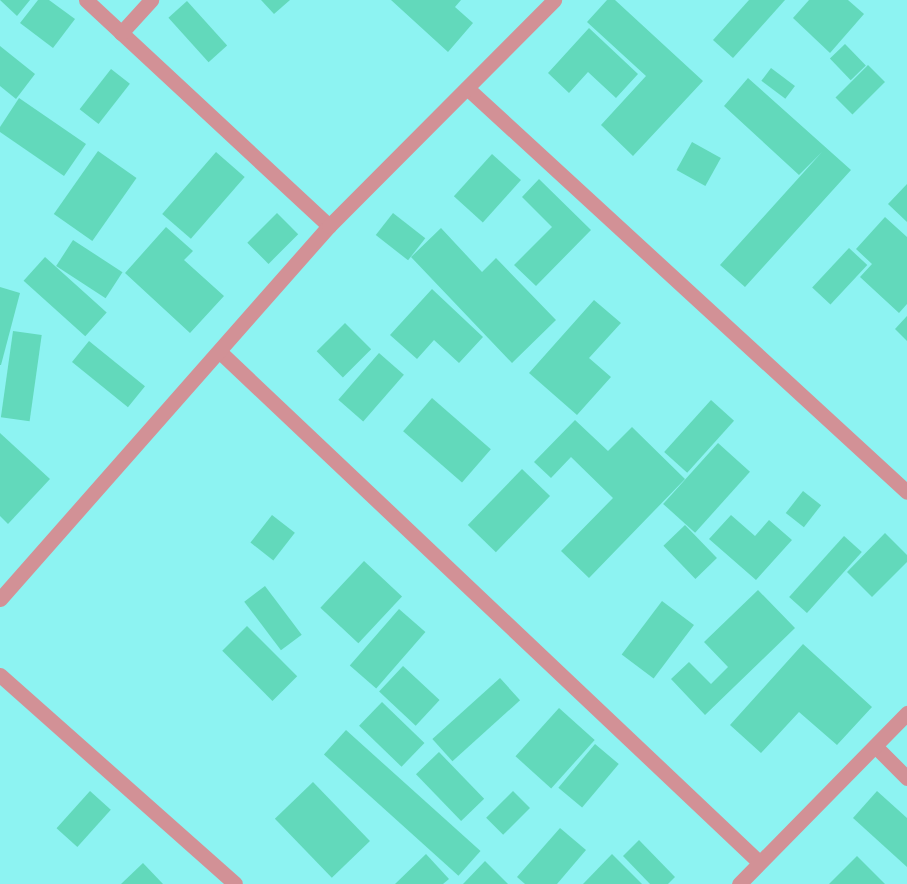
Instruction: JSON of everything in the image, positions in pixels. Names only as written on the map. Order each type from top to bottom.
[{"type":"street","points":[[86,0],[329,226]]},
{"type":"street","points":[[121,33],[151,0]]},
{"type":"street","points":[[0,599],[329,226],[554,0]]},
{"type":"street","points":[[467,88],[907,492]]},
{"type":"street","points":[[220,352],[759,862]]},
{"type":"street","points":[[0,675],[235,884]]},
{"type":"street","points":[[739,884],[907,713]]},
{"type":"street","points":[[876,747],[907,778]]},
{"type":"building","points":[[0,0],[30,0],[17,16]]},
{"type":"building","points":[[38,0],[49,0],[75,19],[53,48],[20,23]]},
{"type":"building","points":[[261,0],[290,0],[274,14]]},
{"type":"building","points":[[391,0],[461,0],[455,7],[473,23],[448,52]]},
{"type":"building","points":[[607,0],[615,0],[703,81],[633,156],[601,125],[646,76],[587,22]]},
{"type":"building","points":[[749,0],[785,0],[733,58],[713,40]]},
{"type":"building","points":[[809,0],[848,0],[864,14],[830,53],[793,18]]},
{"type":"building","points":[[187,1],[227,46],[209,62],[168,18]]},
{"type":"building","points":[[589,28],[638,74],[616,98],[588,72],[569,93],[548,73]]},
{"type":"building","points":[[845,44],[866,66],[851,80],[830,59]]},
{"type":"building","points":[[0,46],[35,74],[16,99],[0,86]]},
{"type":"building","points":[[868,65],[885,82],[852,114],[835,98]]},
{"type":"building","points":[[771,68],[795,86],[785,99],[761,81]]},
{"type":"building","points":[[111,69],[130,84],[99,124],[80,109]]},
{"type":"building","points":[[748,78],[851,170],[745,287],[720,265],[822,152],[799,175],[724,106]]},
{"type":"building","points":[[19,98],[86,144],[64,176],[0,132],[0,127]]},
{"type":"building","points":[[692,142],[721,158],[705,186],[676,170]]},
{"type":"building","points":[[98,151],[137,178],[92,241],[54,214]]},
{"type":"building","points":[[216,152],[245,177],[191,239],[162,214]]},
{"type":"building","points":[[492,154],[521,180],[483,222],[454,196]]},
{"type":"building","points":[[539,179],[591,230],[536,286],[514,265],[552,227],[522,197]]},
{"type":"building","points":[[907,184],[907,222],[888,204]]},
{"type":"building","points":[[277,213],[298,234],[269,264],[247,243]]},
{"type":"building","points":[[393,213],[425,238],[408,260],[376,235]]},
{"type":"building","points":[[885,217],[907,237],[907,304],[899,313],[860,277],[872,264],[856,249]]},
{"type":"building","points":[[166,227],[193,251],[184,260],[224,296],[190,333],[125,273]]},
{"type":"building","points":[[441,228],[482,272],[496,258],[556,320],[512,363],[411,257]]},
{"type":"building","points":[[73,240],[122,272],[106,298],[56,266]]},
{"type":"building","points":[[849,248],[867,265],[830,305],[812,287]]},
{"type":"building","points":[[45,257],[107,313],[85,336],[24,281]]},
{"type":"building","points":[[0,287],[20,293],[1,365],[0,365]]},
{"type":"building","points":[[432,289],[483,337],[459,363],[434,340],[417,359],[390,335]]},
{"type":"building","points":[[594,300],[621,323],[589,358],[611,377],[577,415],[529,373]]},
{"type":"building","points":[[907,316],[907,341],[895,329]]},
{"type":"building","points":[[345,323],[371,349],[343,377],[317,351]]},
{"type":"building","points":[[13,331],[42,335],[30,421],[1,417]]},
{"type":"building","points":[[89,341],[145,386],[128,407],[72,362]]},
{"type":"building","points":[[379,353],[404,375],[363,421],[338,400]]},
{"type":"building","points":[[432,398],[491,449],[462,482],[403,431]]},
{"type":"building","points":[[711,400],[734,421],[687,473],[664,452]]},
{"type":"building","points":[[575,420],[608,451],[632,427],[685,479],[589,578],[561,551],[613,498],[571,457],[551,478],[534,462]]},
{"type":"building","points":[[0,433],[50,479],[8,524],[0,516]]},
{"type":"building","points":[[718,443],[750,472],[695,533],[663,504]]},
{"type":"building","points":[[522,469],[550,496],[496,552],[468,525]]},
{"type":"building","points":[[803,491],[821,505],[804,527],[786,513]]},
{"type":"building","points":[[272,515],[295,533],[273,560],[250,543]]},
{"type":"building","points":[[731,515],[755,536],[769,520],[792,540],[756,580],[709,539]]},
{"type":"building","points":[[685,525],[717,558],[695,579],[663,546]]},
{"type":"building","points":[[885,533],[907,555],[907,562],[872,597],[847,572]]},
{"type":"building","points":[[844,536],[862,552],[807,613],[789,597]]},
{"type":"building","points":[[364,561],[402,596],[358,643],[320,608]]},
{"type":"building","points":[[265,586],[302,635],[281,650],[244,602]]},
{"type":"building","points":[[758,590],[795,628],[705,715],[671,679],[689,662],[711,684],[728,667],[704,642]]},
{"type":"building","points":[[662,601],[694,625],[654,679],[622,655]]},
{"type":"building","points":[[399,609],[425,632],[376,689],[350,666]]},
{"type":"building","points":[[247,626],[297,676],[272,701],[222,651]]},
{"type":"building","points":[[803,644],[872,707],[837,745],[799,712],[761,753],[730,725]]},
{"type":"building","points":[[403,666],[440,700],[416,726],[379,692]]},
{"type":"building","points":[[500,678],[520,700],[452,761],[432,739]]},
{"type":"building","points":[[382,702],[424,743],[402,767],[359,726]]},
{"type":"building","points":[[559,708],[595,740],[551,788],[516,756]]},
{"type":"building","points":[[346,730],[481,851],[458,876],[324,755]]},
{"type":"building","points":[[595,744],[619,764],[582,808],[558,788]]},
{"type":"building","points":[[439,752],[484,799],[461,821],[416,774]]},
{"type":"building","points":[[313,782],[370,841],[332,878],[275,819]]},
{"type":"building","points":[[90,791],[111,810],[77,847],[57,828]]},
{"type":"building","points":[[513,791],[530,808],[503,835],[486,818]]},
{"type":"building","points":[[877,791],[907,818],[907,867],[853,818]]},
{"type":"building","points":[[560,828],[586,850],[557,884],[525,884],[517,877]]},
{"type":"building","points":[[639,840],[675,877],[668,884],[650,884],[623,856]]},
{"type":"building","points":[[426,854],[449,879],[443,884],[395,884]]},
{"type":"building","points":[[612,854],[642,884],[583,884]]},
{"type":"building","points":[[857,856],[885,884],[829,884]]},
{"type":"building","points":[[485,861],[508,884],[463,884]]},
{"type":"building","points":[[143,863],[163,884],[121,884]]}]
